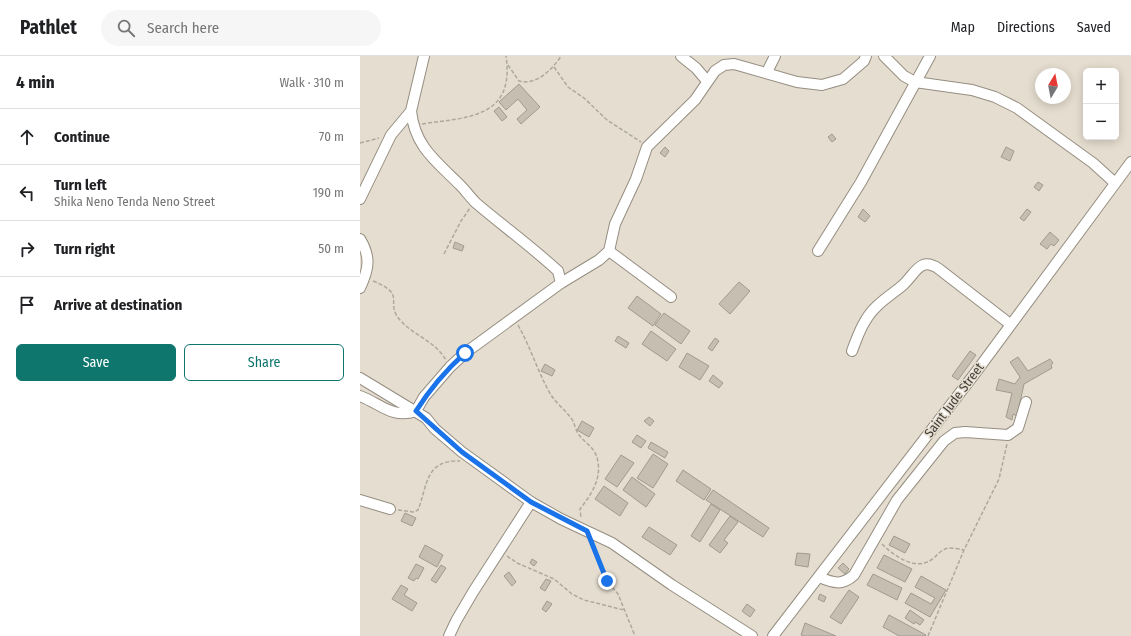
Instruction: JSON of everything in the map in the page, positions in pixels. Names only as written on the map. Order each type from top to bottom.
[{"type":"street","points":[[424,56],[411,111],[413,125],[418,139],[441,168],[459,184],[474,202],[558,271],[561,283]]},
{"type":"street","points":[[681,56],[696,68],[707,81]]},
{"type":"street","points":[[767,72],[775,56]]},
{"type":"street","points":[[360,396],[391,412],[400,414],[416,409],[450,367],[465,353],[514,319],[561,283],[599,260],[609,250],[616,224],[636,179],[647,147],[695,100],[707,81],[724,65],[734,64],[767,72],[797,82],[822,85],[843,79],[864,61],[866,56]]},
{"type":"street","points":[[884,56],[904,76],[914,82],[972,90],[995,97],[1030,117],[1093,163],[1115,183]]},
{"type":"street","points":[[818,251],[861,182],[914,82],[930,56]]},
{"type":"street","points":[[360,199],[391,135],[411,111]]},
{"type":"street","name":"Saint Jude Street","points":[[773,636],[976,372],[1131,162]]},
{"type":"street","points":[[360,239],[368,255],[369,261],[360,288]]},
{"type":"street","points":[[609,250],[671,297]]},
{"type":"street","points":[[852,351],[861,327],[876,307],[904,284],[919,266],[926,264],[932,264],[939,269],[1010,324]]},
{"type":"street","points":[[360,372],[416,409],[447,439],[531,502],[612,543],[672,585],[752,636]]},
{"type":"street","points":[[360,378],[406,407],[416,409]]},
{"type":"street","points":[[819,577],[832,583],[847,581],[854,575],[897,500],[944,441],[955,434],[965,432],[1008,435],[1018,428],[1026,402]]},
{"type":"street","points":[[360,500],[390,509]]},
{"type":"street","points":[[449,636],[456,621],[531,502]]},
{"type":"path","points":[[413,125],[474,116],[486,112],[501,95],[507,75],[506,56]]},
{"type":"path","points":[[507,64],[519,81],[530,81],[554,68],[561,56]]},
{"type":"path","points":[[554,68],[568,87],[584,98],[607,120],[647,147]]},
{"type":"path","points":[[360,143],[391,135]]},
{"type":"path","points":[[444,254],[461,221],[474,202]]},
{"type":"path","points":[[364,277],[390,289],[393,294],[395,309],[399,319],[408,328],[433,343],[450,367]]},
{"type":"path","points":[[514,319],[524,336],[551,395],[560,408],[572,419],[578,434],[592,447],[596,455],[598,463],[597,480],[591,494],[580,509],[581,520],[587,531],[607,581],[618,594],[635,636]]},
{"type":"path","points":[[928,636],[964,550],[999,479],[1006,455],[1008,435]]},
{"type":"path","points":[[390,509],[413,512],[418,510],[427,480],[431,471],[437,465],[447,461],[480,465]]},
{"type":"path","points":[[875,536],[896,556],[906,561],[922,564],[930,561],[943,550],[949,548],[964,550]]},
{"type":"path","points":[[501,551],[517,563],[554,580],[572,594],[584,600],[624,610]]},
{"type":"building","points":[[519,84],[540,107],[521,124],[517,119],[527,110],[518,99],[506,110],[499,102]]},
{"type":"building","points":[[499,107],[507,117],[502,121],[494,111]]},
{"type":"building","points":[[832,134],[836,139],[832,142],[828,137]]},
{"type":"building","points":[[665,147],[669,151],[665,157],[660,153]]},
{"type":"building","points":[[1006,147],[1014,151],[1010,161],[1001,157]]},
{"type":"building","points":[[1038,182],[1043,185],[1039,191],[1034,187]]},
{"type":"building","points":[[863,209],[870,216],[865,222],[858,217]]},
{"type":"building","points":[[1027,209],[1031,212],[1024,221],[1020,218]]},
{"type":"building","points":[[1050,232],[1059,240],[1054,246],[1051,244],[1047,249],[1040,244]]},
{"type":"building","points":[[455,242],[464,246],[462,251],[453,248]]},
{"type":"building","points":[[739,282],[750,291],[730,314],[719,304]]},
{"type":"building","points":[[637,296],[661,314],[653,326],[628,308]]},
{"type":"building","points":[[664,313],[690,331],[681,344],[655,325]]},
{"type":"building","points":[[651,331],[676,349],[667,361],[642,344]]},
{"type":"building","points":[[618,336],[629,343],[626,348],[615,341]]},
{"type":"building","points":[[715,338],[719,341],[712,351],[708,348]]},
{"type":"building","points":[[970,351],[976,355],[958,380],[952,376]]},
{"type":"building","points":[[687,353],[709,366],[700,380],[679,367]]},
{"type":"building","points":[[1018,357],[1028,371],[1050,359],[1053,363],[1051,365],[1052,368],[1024,384],[1017,416],[1013,414],[1012,420],[1006,417],[1012,393],[996,390],[999,379],[1015,384],[1020,377],[1010,362]]},
{"type":"building","points":[[545,364],[555,370],[552,376],[541,371]]},
{"type":"building","points":[[713,375],[723,383],[719,388],[709,381]]},
{"type":"building","points":[[649,417],[654,421],[650,426],[644,421]]},
{"type":"building","points":[[582,421],[594,428],[589,437],[577,430]]},
{"type":"building","points":[[637,435],[646,441],[641,448],[632,442]]},
{"type":"building","points":[[651,442],[668,452],[665,458],[648,448]]},
{"type":"building","points":[[653,454],[668,464],[653,488],[637,478]]},
{"type":"building","points":[[621,455],[634,463],[617,487],[605,479]]},
{"type":"building","points":[[683,470],[711,489],[704,500],[676,481]]},
{"type":"building","points":[[632,477],[655,494],[646,507],[623,490]]},
{"type":"building","points":[[604,486],[628,503],[620,516],[595,499]]},
{"type":"building","points":[[713,490],[769,528],[763,537],[706,500]]},
{"type":"building","points":[[711,504],[720,510],[700,542],[691,536]]},
{"type":"building","points":[[405,513],[416,518],[412,526],[401,521]]},
{"type":"building","points":[[730,516],[738,522],[724,540],[728,543],[720,553],[709,545]]},
{"type":"building","points":[[649,527],[677,545],[670,555],[642,537]]},
{"type":"building","points":[[894,536],[910,544],[905,553],[889,545]]},
{"type":"building","points":[[425,545],[443,555],[437,567],[419,557]]},
{"type":"building","points":[[797,553],[810,554],[808,567],[795,565]]},
{"type":"building","points":[[884,555],[912,569],[905,582],[877,568]]},
{"type":"building","points":[[532,559],[537,562],[534,566],[530,563]]},
{"type":"building","points":[[843,563],[849,569],[845,574],[838,568]]},
{"type":"building","points":[[416,564],[424,568],[418,579],[416,578],[414,581],[408,578]]},
{"type":"building","points":[[441,565],[446,568],[436,583],[431,580]]},
{"type":"building","points":[[509,572],[516,582],[512,586],[504,576]]},
{"type":"building","points":[[873,574],[902,588],[897,600],[867,585]]},
{"type":"building","points":[[921,576],[946,590],[930,617],[905,603],[911,593],[931,604],[935,598],[915,587]]},
{"type":"building","points":[[546,579],[551,581],[545,591],[540,588]]},
{"type":"building","points":[[401,585],[408,589],[404,595],[417,603],[412,611],[392,599]]},
{"type":"building","points":[[849,590],[859,597],[841,624],[830,617]]},
{"type":"building","points":[[820,594],[826,597],[824,602],[818,599]]},
{"type":"building","points":[[547,601],[552,604],[546,612],[542,609]]},
{"type":"building","points":[[747,604],[755,610],[750,617],[742,611]]},
{"type":"building","points":[[910,610],[924,620],[920,625],[915,622],[914,624],[905,618]]},
{"type":"building","points":[[889,615],[926,635],[899,636],[883,627]]},
{"type":"building","points":[[805,623],[836,636],[801,635]]},
{"type":"route","points":[[465,353],[450,367],[424,397],[416,411],[426,418],[435,429],[462,452],[531,502],[561,519],[587,531],[607,581]]}]
